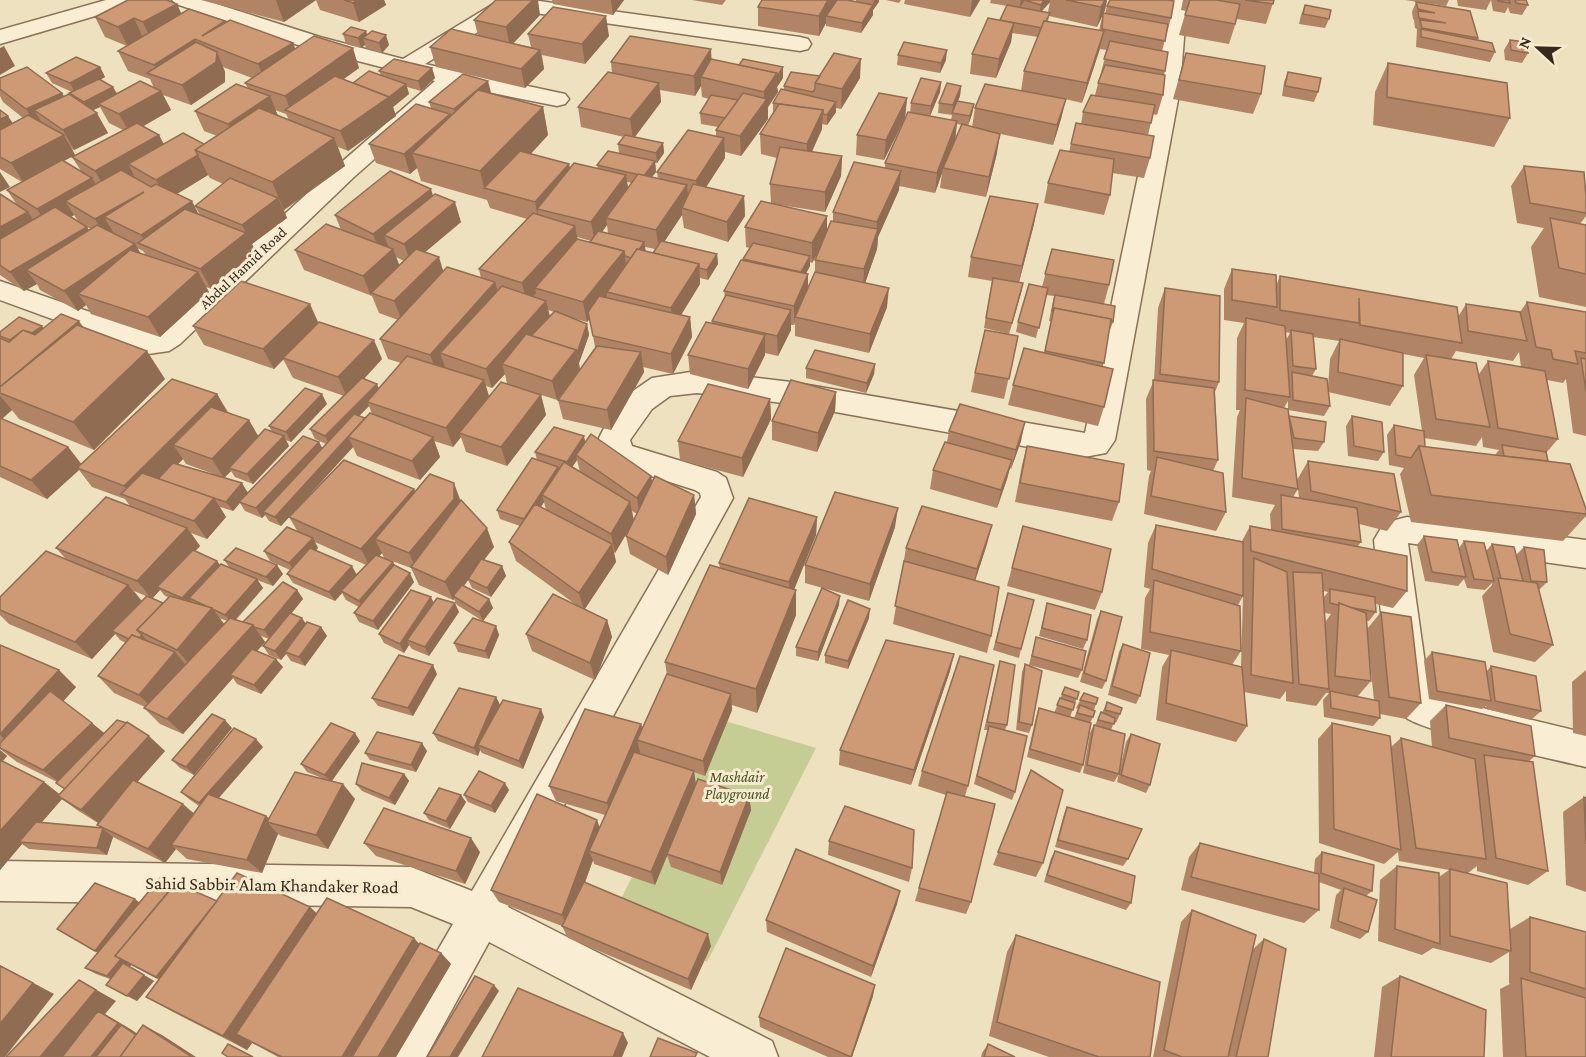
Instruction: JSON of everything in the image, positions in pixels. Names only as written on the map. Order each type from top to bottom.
[{"type":"street","points":[[0,37],[129,0]]},
{"type":"street","points":[[183,0],[312,42],[452,78],[557,99]]},
{"type":"street","points":[[407,66],[510,3],[800,44]]},
{"type":"street","points":[[400,1057],[717,498],[715,487],[706,481],[621,455],[614,447],[614,438],[641,401],[663,386],[697,382],[792,393],[1084,446],[1095,445],[1099,440],[1168,89],[1168,7]]},
{"type":"street","name":"Abdul Hamid Road","points":[[0,290],[148,345],[159,344],[170,337],[345,172],[452,78]]},
{"type":"street","points":[[1586,554],[1407,530],[1396,531],[1391,540],[1410,691],[1416,704],[1429,712],[1586,750]]},
{"type":"street","name":"Sahid Sabbir Alam Khandaker Road","points":[[0,880],[411,887],[481,915],[756,1057]]},
{"type":"green space","name":"Mashdair Playground","points":[[712,717],[816,748],[707,962],[612,917]]},
{"type":"building","points":[[128,0],[167,0],[177,4],[143,22],[134,18],[118,27],[95,17]]},
{"type":"building","points":[[496,0],[533,0],[506,27],[474,20]]},
{"type":"building","points":[[762,0],[828,0],[819,16],[758,7]]},
{"type":"building","points":[[837,0],[873,5],[862,23],[826,16]]},
{"type":"building","points":[[1024,0],[1044,0],[1041,5]]},
{"type":"building","points":[[1066,0],[1105,0],[1101,7]]},
{"type":"building","points":[[1110,0],[1174,1],[1171,18],[1107,6]]},
{"type":"building","points":[[1190,0],[1216,0],[1240,4],[1235,24],[1185,15]]},
{"type":"building","points":[[1245,0],[1274,0],[1273,4]]},
{"type":"building","points":[[1515,0],[1526,0],[1528,5],[1516,3]]},
{"type":"building","points":[[1416,2],[1470,11],[1478,38],[1422,28],[1420,20],[1446,23],[1419,18],[1418,11],[1435,13],[1418,9]]},
{"type":"building","points":[[1007,5],[1050,13],[1042,28],[1000,20]]},
{"type":"building","points":[[1305,5],[1331,10],[1329,19],[1303,14]]},
{"type":"building","points":[[553,7],[606,16],[582,44],[528,34]]},
{"type":"building","points":[[189,9],[225,21],[202,36],[230,20],[293,43],[258,64],[195,39],[154,65],[118,51]]},
{"type":"building","points":[[1103,13],[1168,24],[1165,41],[1102,29]]},
{"type":"building","points":[[988,18],[1014,23],[999,59],[972,54]]},
{"type":"building","points":[[1044,21],[1104,31],[1087,83],[1024,71]]},
{"type":"building","points":[[351,27],[366,31],[358,38],[343,34]]},
{"type":"building","points":[[451,29],[540,50],[521,69],[430,47]]},
{"type":"building","points":[[1421,29],[1492,43],[1495,52],[1421,37]]},
{"type":"building","points":[[372,31],[386,35],[379,43],[363,38]]},
{"type":"building","points":[[314,36],[353,48],[285,96],[245,83]]},
{"type":"building","points":[[630,36],[711,49],[694,76],[611,62]]},
{"type":"building","points":[[1510,40],[1526,42],[1528,53],[1511,50]]},
{"type":"building","points":[[1110,41],[1168,52],[1165,71],[1104,59]]},
{"type":"building","points":[[196,42],[217,52],[216,62],[182,85],[147,73]]},
{"type":"building","points":[[904,42],[947,50],[941,63],[898,55]]},
{"type":"building","points":[[834,53],[861,59],[842,89],[815,83]]},
{"type":"building","points":[[1186,53],[1265,66],[1261,94],[1179,80]]},
{"type":"building","points":[[76,57],[100,67],[70,83],[46,73]]},
{"type":"building","points":[[394,59],[432,68],[418,81],[379,71]]},
{"type":"building","points":[[711,59],[777,73],[764,92],[701,77]]},
{"type":"building","points":[[743,59],[783,67],[777,77],[777,73],[739,65]]},
{"type":"building","points":[[1388,63],[1507,83],[1510,118],[1387,97]]},
{"type":"building","points":[[1105,65],[1165,75],[1163,95],[1098,83]]},
{"type":"building","points":[[27,67],[62,93],[26,109],[0,89],[0,78]]},
{"type":"building","points":[[369,71],[406,84],[389,97],[353,83]]},
{"type":"building","points":[[608,72],[659,83],[630,119],[578,107]]},
{"type":"building","points":[[791,72],[820,76],[813,92],[784,86]]},
{"type":"building","points":[[1288,72],[1321,78],[1318,92],[1285,86]]},
{"type":"building","points":[[463,74],[488,81],[454,109],[429,102]]},
{"type":"building","points":[[335,76],[389,97],[340,131],[285,110]]},
{"type":"building","points":[[921,78],[941,82],[931,106],[911,103]]},
{"type":"building","points":[[99,79],[113,87],[84,102],[69,93]]},
{"type":"building","points":[[140,81],[161,91],[119,114],[98,104]]},
{"type":"building","points":[[947,83],[961,86],[953,105],[939,103]]},
{"type":"building","points":[[236,84],[270,96],[228,124],[195,111]]},
{"type":"building","points":[[985,84],[1066,99],[1057,125],[975,108]]},
{"type":"building","points":[[781,89],[836,102],[827,115],[823,114],[823,110],[773,103]]},
{"type":"building","points":[[478,90],[543,107],[480,171],[412,153]]},
{"type":"building","points":[[743,93],[767,99],[740,136],[716,130]]},
{"type":"building","points":[[879,93],[907,98],[886,140],[857,135]]},
{"type":"building","points":[[69,94],[97,113],[63,130],[34,110]]},
{"type":"building","points":[[711,95],[738,100],[725,118],[700,113]]},
{"type":"building","points":[[1091,95],[1155,105],[1151,123],[1083,112]]},
{"type":"building","points":[[957,101],[974,104],[970,116],[952,113]]},
{"type":"building","points":[[416,104],[450,114],[404,154],[369,144]]},
{"type":"building","points":[[779,104],[823,110],[807,144],[760,134]]},
{"type":"building","points":[[259,108],[334,138],[272,182],[195,150]]},
{"type":"building","points":[[0,110],[8,116],[0,119]]},
{"type":"building","points":[[908,112],[957,121],[937,173],[885,163]]},
{"type":"building","points":[[28,115],[64,135],[11,163],[0,157],[0,130]]},
{"type":"building","points":[[137,123],[159,135],[95,171],[72,157]]},
{"type":"building","points":[[1076,123],[1154,136],[1150,158],[1071,144]]},
{"type":"building","points":[[962,124],[1000,134],[989,177],[943,168]]},
{"type":"building","points":[[688,130],[724,138],[696,181],[657,172]]},
{"type":"building","points":[[183,133],[204,144],[195,150],[198,155],[156,180],[128,164]]},
{"type":"building","points":[[625,135],[663,143],[656,153],[618,144]]},
{"type":"building","points":[[780,147],[842,156],[825,192],[770,184]]},
{"type":"building","points":[[1060,150],[1114,159],[1110,195],[1048,183]]},
{"type":"building","points":[[520,151],[569,164],[535,202],[484,188]]},
{"type":"building","points":[[608,151],[655,161],[644,176],[597,165]]},
{"type":"building","points":[[62,160],[92,178],[37,209],[7,190]]},
{"type":"building","points":[[854,162],[901,171],[877,222],[833,212]]},
{"type":"building","points":[[574,163],[626,175],[591,222],[537,209]]},
{"type":"building","points":[[1524,166],[1584,172],[1586,213],[1530,203]]},
{"type":"building","points":[[121,170],[151,187],[156,184],[192,201],[141,235],[104,217],[144,192],[95,219],[65,201]]},
{"type":"building","points":[[390,171],[431,189],[373,234],[335,215]]},
{"type":"building","points":[[638,174],[687,185],[656,230],[606,218]]},
{"type":"building","points":[[230,178],[278,198],[242,225],[195,206]]},
{"type":"building","points":[[693,184],[744,196],[727,222],[682,208]]},
{"type":"building","points":[[0,194],[28,212],[0,227]]},
{"type":"building","points":[[435,194],[455,202],[404,244],[384,235]]},
{"type":"building","points":[[990,196],[1038,204],[1022,266],[971,257]]},
{"type":"building","points":[[761,201],[827,216],[812,243],[745,227]]},
{"type":"building","points":[[55,207],[87,227],[10,272],[0,265],[0,239]]},
{"type":"building","points":[[185,209],[246,233],[200,269],[138,243]]},
{"type":"building","points":[[533,213],[575,226],[522,283],[479,269]]},
{"type":"building","points":[[1550,218],[1586,225],[1586,274],[1559,268]]},
{"type":"building","points":[[831,221],[878,229],[864,269],[815,260]]},
{"type":"building","points":[[326,224],[393,249],[363,276],[295,250]]},
{"type":"building","points":[[97,225],[135,244],[64,291],[26,270]]},
{"type":"building","points":[[598,231],[644,242],[631,258],[625,256],[624,251],[590,242]]},
{"type":"building","points":[[577,239],[624,251],[583,302],[535,288]]},
{"type":"building","points":[[661,241],[717,254],[707,270],[699,268],[699,264],[653,253]]},
{"type":"building","points":[[753,243],[810,256],[801,272],[743,259]]},
{"type":"building","points":[[416,249],[439,257],[394,301],[371,293]]},
{"type":"building","points":[[637,249],[699,264],[671,308],[607,292]]},
{"type":"building","points":[[1052,249],[1114,260],[1109,285],[1045,274]]},
{"type":"building","points":[[130,250],[198,272],[148,317],[78,294]]},
{"type":"building","points":[[741,260],[808,274],[794,306],[724,291]]},
{"type":"building","points":[[447,267],[495,282],[430,355],[380,339]]},
{"type":"building","points":[[1232,269],[1276,275],[1277,307],[1232,300]]},
{"type":"building","points":[[815,272],[889,288],[870,334],[795,317]]},
{"type":"building","points":[[1280,276],[1457,307],[1462,343],[1360,325],[1359,298],[1359,323],[1280,310]]},
{"type":"building","points":[[993,278],[1023,283],[1012,323],[986,318]]},
{"type":"building","points":[[241,281],[310,304],[263,349],[193,326]]},
{"type":"building","points":[[1029,284],[1048,288],[1039,328],[1018,322]]},
{"type":"building","points":[[502,286],[546,301],[486,369],[440,353]]},
{"type":"building","points":[[1165,288],[1220,296],[1219,382],[1160,374]]},
{"type":"building","points":[[726,295],[791,310],[777,336],[712,321]]},
{"type":"building","points":[[1055,295],[1115,306],[1113,322],[1111,319],[1054,308],[1052,311]]},
{"type":"building","points":[[599,296],[690,317],[671,354],[593,336],[588,312]]},
{"type":"building","points":[[1527,302],[1586,312],[1586,353],[1575,351],[1578,364],[1553,359],[1551,350],[1536,347]]},
{"type":"building","points":[[1466,304],[1520,312],[1527,341],[1468,331]]},
{"type":"building","points":[[1054,308],[1111,319],[1104,363],[1045,351]]},
{"type":"building","points":[[555,311],[587,324],[577,353],[576,350],[531,336]]},
{"type":"building","points":[[61,314],[79,321],[0,387],[0,338],[9,342],[23,330],[35,335]]},
{"type":"building","points":[[19,317],[42,326],[32,333],[23,330],[10,340],[0,336],[0,332]]},
{"type":"building","points":[[1246,318],[1285,326],[1290,397],[1245,390]]},
{"type":"building","points":[[319,322],[374,340],[338,377],[283,358]]},
{"type":"building","points":[[706,322],[765,335],[748,369],[688,355]]},
{"type":"building","points":[[77,325],[147,351],[73,422],[0,393],[0,387]]},
{"type":"building","points":[[985,330],[1018,336],[1009,379],[975,373]]},
{"type":"building","points":[[1291,330],[1313,334],[1316,369],[1293,366]]},
{"type":"building","points":[[526,334],[576,350],[552,381],[502,364]]},
{"type":"building","points":[[1340,339],[1403,353],[1403,386],[1338,372]]},
{"type":"building","points":[[597,346],[641,352],[607,410],[558,400]]},
{"type":"building","points":[[1024,348],[1113,369],[1104,407],[1013,385]]},
{"type":"building","points":[[815,350],[875,364],[867,383],[806,368]]},
{"type":"building","points":[[1426,355],[1476,363],[1490,427],[1436,419]]},
{"type":"building","points":[[407,356],[484,380],[446,428],[367,402]]},
{"type":"building","points":[[1581,358],[1586,359],[1586,392]]},
{"type":"building","points":[[1488,361],[1545,371],[1558,439],[1498,428]]},
{"type":"building","points":[[1292,372],[1327,379],[1330,406],[1293,400]]},
{"type":"building","points":[[362,378],[377,384],[325,436],[310,429]]},
{"type":"building","points":[[172,379],[217,394],[124,486],[77,468]]},
{"type":"building","points":[[791,380],[836,392],[818,433],[772,421]]},
{"type":"building","points":[[1153,380],[1214,388],[1218,460],[1154,451]]},
{"type":"building","points":[[501,382],[541,395],[501,447],[459,433]]},
{"type":"building","points":[[708,384],[770,399],[742,458],[678,441]]},
{"type":"building","points":[[305,388],[322,394],[286,432],[269,426]]},
{"type":"building","points":[[1246,398],[1288,409],[1298,489],[1242,478]]},
{"type":"building","points":[[960,404],[1025,422],[1016,450],[949,431]]},
{"type":"building","points":[[211,407],[249,420],[212,459],[173,445]]},
{"type":"building","points":[[370,413],[433,437],[412,461],[348,437]]},
{"type":"building","points":[[354,414],[365,418],[275,517],[263,512]]},
{"type":"building","points":[[1289,416],[1326,422],[1324,442],[1294,438]]},
{"type":"building","points":[[1352,416],[1382,422],[1384,452],[1354,446]]},
{"type":"building","points":[[0,418],[68,447],[31,480],[0,466]]},
{"type":"building","points":[[1394,425],[1424,431],[1425,447],[1419,446],[1411,458],[1396,455]]},
{"type":"building","points":[[554,427],[584,436],[567,462],[535,452]]},
{"type":"building","points":[[265,429],[284,436],[247,474],[229,468]]},
{"type":"building","points":[[591,434],[651,476],[637,498],[576,455]]},
{"type":"building","points":[[303,436],[319,442],[256,508],[239,502]]},
{"type":"building","points":[[945,442],[1012,460],[1001,490],[933,470]]},
{"type":"building","points":[[1502,445],[1546,452],[1548,461],[1504,456]]},
{"type":"building","points":[[1027,446],[1124,464],[1119,502],[1020,483]]},
{"type":"building","points":[[1419,446],[1570,464],[1586,514],[1431,495]]},
{"type":"building","points":[[1157,457],[1223,473],[1226,512],[1151,496]]},
{"type":"building","points":[[532,458],[558,467],[524,519],[497,510]]},
{"type":"building","points":[[344,460],[414,489],[361,549],[289,517]]},
{"type":"building","points":[[1308,461],[1394,474],[1401,512],[1311,491]]},
{"type":"building","points":[[564,462],[630,502],[611,534],[542,495]]},
{"type":"building","points":[[173,463],[242,483],[226,502],[158,479]]},
{"type":"building","points":[[142,473],[214,498],[194,521],[121,494]]},
{"type":"building","points":[[430,474],[454,483],[454,499],[409,553],[375,539]]},
{"type":"building","points":[[655,476],[694,495],[666,557],[626,536]]},
{"type":"building","points":[[835,492],[898,508],[870,584],[805,565]]},
{"type":"building","points":[[1281,495],[1357,508],[1361,542],[1282,529]]},
{"type":"building","points":[[106,497],[187,528],[137,581],[56,548]]},
{"type":"building","points":[[749,498],[817,517],[789,582],[719,563]]},
{"type":"building","points":[[461,500],[487,528],[445,582],[411,567]]},
{"type":"building","points":[[535,504],[612,544],[579,593],[509,542]]},
{"type":"building","points":[[922,506],[992,525],[977,569],[906,548]]},
{"type":"building","points":[[1156,525],[1243,542],[1243,596],[1152,569]]},
{"type":"building","points":[[1023,526],[1111,549],[1102,592],[1012,568]]},
{"type":"building","points":[[1250,526],[1407,556],[1407,591],[1251,551]]},
{"type":"building","points":[[287,527],[313,538],[289,563],[264,551]]},
{"type":"building","points":[[1424,536],[1457,540],[1466,577],[1432,572]]},
{"type":"building","points":[[1464,541],[1484,543],[1494,581],[1474,579]]},
{"type":"building","points":[[1492,544],[1514,547],[1523,581],[1501,579]]},
{"type":"building","points":[[1524,547],[1544,550],[1547,582],[1531,581]]},
{"type":"building","points":[[236,548],[277,565],[266,577],[224,560]]},
{"type":"building","points":[[310,548],[352,566],[329,592],[287,574]]},
{"type":"building","points":[[193,550],[217,561],[182,598],[157,587]]},
{"type":"building","points":[[46,551],[128,585],[75,642],[0,610],[0,597]]},
{"type":"building","points":[[376,555],[393,562],[359,601],[341,591]]},
{"type":"building","points":[[1254,558],[1287,572],[1293,683],[1251,675]]},
{"type":"building","points":[[481,559],[502,566],[487,588],[468,579]]},
{"type":"building","points":[[904,561],[999,587],[991,636],[895,606]]},
{"type":"building","points":[[221,564],[257,579],[225,615],[189,598]]},
{"type":"building","points":[[394,565],[410,573],[373,621],[354,613]]},
{"type":"building","points":[[710,565],[796,590],[756,689],[665,662]]},
{"type":"building","points":[[1293,572],[1322,573],[1329,689],[1299,684]]},
{"type":"building","points":[[1498,578],[1537,583],[1553,645],[1510,634]]},
{"type":"building","points":[[1154,580],[1240,606],[1241,651],[1150,632]]},
{"type":"building","points":[[283,582],[297,590],[264,630],[243,622]]},
{"type":"building","points":[[462,585],[489,599],[479,612],[453,596]]},
{"type":"building","points":[[822,588],[840,596],[818,652],[796,647]]},
{"type":"building","points":[[1330,589],[1375,597],[1376,612],[1330,603]]},
{"type":"building","points":[[411,590],[431,597],[400,644],[379,634]]},
{"type":"building","points":[[1008,593],[1034,600],[1021,649],[996,642]]},
{"type":"building","points":[[553,594],[607,620],[590,663],[526,634]]},
{"type":"building","points":[[147,596],[163,603],[137,630],[142,635],[139,638],[132,635],[129,639],[112,631]]},
{"type":"building","points":[[170,596],[212,608],[177,650],[137,630]]},
{"type":"building","points":[[437,598],[455,603],[425,647],[407,640]]},
{"type":"building","points":[[848,600],[870,609],[848,661],[825,655]]},
{"type":"building","points":[[1047,603],[1091,615],[1087,640],[1042,628]]},
{"type":"building","points":[[1339,603],[1366,613],[1371,681],[1335,676]]},
{"type":"building","points":[[1101,611],[1122,617],[1106,681],[1084,673]]},
{"type":"building","points":[[1381,612],[1411,617],[1421,703],[1389,697]]},
{"type":"building","points":[[290,613],[302,618],[275,651],[263,646]]},
{"type":"building","points":[[230,618],[253,625],[167,719],[144,708]]},
{"type":"building","points":[[473,618],[496,626],[485,651],[454,643]]},
{"type":"building","points":[[307,622],[321,627],[299,657],[285,652]]},
{"type":"building","points":[[132,635],[175,652],[139,695],[98,676]]},
{"type":"building","points":[[1036,637],[1086,651],[1082,670],[1032,656]]},
{"type":"building","points":[[886,640],[954,654],[914,770],[840,750]]},
{"type":"building","points":[[1123,644],[1150,653],[1140,696],[1112,686]]},
{"type":"building","points":[[0,645],[59,670],[0,734]]},
{"type":"building","points":[[252,649],[276,659],[254,685],[230,675]]},
{"type":"building","points":[[1171,650],[1242,667],[1247,726],[1166,703]]},
{"type":"building","points":[[1432,652],[1485,662],[1491,701],[1437,691]]},
{"type":"building","points":[[399,655],[433,665],[408,708],[372,698]]},
{"type":"building","points":[[960,656],[994,665],[968,786],[922,771]]},
{"type":"building","points":[[1000,661],[1015,665],[1007,725],[987,722]]},
{"type":"building","points":[[1025,664],[1042,671],[1032,725],[1019,722]]},
{"type":"building","points":[[1491,666],[1536,676],[1541,711],[1495,701]]},
{"type":"building","points":[[667,674],[731,694],[703,761],[637,740]]},
{"type":"building","points":[[1065,687],[1079,692],[1077,699],[1062,694]]},
{"type":"building","points":[[459,688],[496,697],[474,748],[433,733]]},
{"type":"building","points":[[50,691],[92,723],[43,770],[0,748],[0,743]]},
{"type":"building","points":[[1330,691],[1379,701],[1380,718],[1331,708]]},
{"type":"building","points":[[1084,693],[1098,698],[1096,704],[1080,700]]},
{"type":"building","points":[[1060,698],[1075,703],[1073,710],[1057,705]]},
{"type":"building","points":[[503,700],[541,709],[519,761],[478,745]]},
{"type":"building","points":[[1107,702],[1122,708],[1120,714],[1105,710]]},
{"type":"building","points":[[1080,705],[1095,711],[1093,717],[1077,713]]},
{"type":"building","points":[[1446,705],[1531,726],[1535,756],[1449,738]]},
{"type":"building","points":[[1039,708],[1091,723],[1083,765],[1030,749]]},
{"type":"building","points":[[585,709],[641,724],[607,803],[549,786]]},
{"type":"building","points":[[1101,712],[1115,718],[1114,724],[1098,720]]},
{"type":"building","points":[[212,714],[225,720],[186,767],[172,760]]},
{"type":"building","points":[[117,720],[127,723],[65,789],[56,783]]},
{"type":"building","points":[[127,722],[149,736],[81,810],[58,796]]},
{"type":"building","points":[[331,723],[355,733],[325,775],[301,764]]},
{"type":"building","points":[[1332,723],[1390,736],[1401,850],[1334,829]]},
{"type":"building","points":[[1094,725],[1125,734],[1119,774],[1087,765]]},
{"type":"building","points":[[989,726],[1027,736],[1015,792],[977,776]]},
{"type":"building","points":[[234,728],[256,739],[199,803],[181,792]]},
{"type":"building","points":[[377,732],[422,743],[411,765],[365,753]]},
{"type":"building","points":[[1131,734],[1160,744],[1150,785],[1121,775]]},
{"type":"building","points":[[1401,738],[1475,759],[1486,859],[1416,848]]},
{"type":"building","points":[[634,752],[694,771],[651,872],[589,851]]},
{"type":"building","points":[[1484,755],[1533,762],[1548,871],[1496,858]]},
{"type":"building","points":[[0,760],[44,782],[0,831]]},
{"type":"building","points":[[362,763],[404,774],[389,798],[356,784]]},
{"type":"building","points":[[1031,770],[1063,790],[1043,863],[998,852]]},
{"type":"building","points":[[479,771],[505,783],[491,806],[464,795]]},
{"type":"building","points":[[295,772],[343,784],[316,835],[267,822]]},
{"type":"building","points":[[698,779],[749,796],[720,872],[667,854]]},
{"type":"building","points":[[133,780],[183,804],[148,849],[97,825]]},
{"type":"building","points":[[439,788],[461,795],[446,821],[424,813]]},
{"type":"building","points":[[947,792],[995,804],[971,902],[919,888]]},
{"type":"building","points":[[208,794],[266,816],[247,860],[171,845]]},
{"type":"building","points":[[537,794],[597,820],[562,915],[491,890]]},
{"type":"building","points":[[1584,797],[1586,798],[1586,844]]},
{"type":"building","points":[[845,806],[914,830],[912,868],[829,841]]},
{"type":"building","points":[[1067,807],[1142,829],[1128,859],[1058,840]]},
{"type":"building","points":[[384,808],[471,838],[456,871],[364,843]]},
{"type":"building","points":[[36,822],[103,828],[97,848],[19,842]]},
{"type":"building","points":[[1200,843],[1319,874],[1319,910],[1191,877]]},
{"type":"building","points":[[796,849],[900,891],[873,966],[766,920]]},
{"type":"building","points":[[1055,851],[1135,876],[1131,903],[1047,875]]},
{"type":"building","points":[[1322,852],[1374,865],[1372,891],[1321,873]]},
{"type":"building","points":[[1397,866],[1439,873],[1440,944],[1395,929]]},
{"type":"building","points":[[1450,869],[1507,883],[1511,951],[1450,936]]},
{"type":"building","points":[[237,873],[310,907],[223,1036],[146,997]]},
{"type":"building","points":[[160,878],[174,885],[115,956],[121,959],[107,976],[85,968]]},
{"type":"building","points":[[584,882],[708,934],[688,979],[562,926]]},
{"type":"building","points":[[95,883],[135,899],[95,951],[57,929]]},
{"type":"building","points":[[176,883],[217,901],[156,977],[115,956]]},
{"type":"building","points":[[1344,888],[1377,900],[1368,932],[1338,921]]},
{"type":"building","points":[[327,898],[414,938],[342,1057],[282,1057],[236,1034]]},
{"type":"building","points":[[1192,910],[1256,935],[1228,1057],[1182,1057],[1164,1050]]},
{"type":"building","points":[[1530,917],[1586,932],[1586,989],[1530,972]]},
{"type":"building","points":[[1016,935],[1160,982],[1150,1057],[1099,1057],[997,1022]]},
{"type":"building","points":[[1264,939],[1286,949],[1268,1057],[1236,1057]]},
{"type":"building","points":[[420,943],[441,953],[378,1057],[352,1057]]},
{"type":"building","points":[[786,948],[875,985],[851,1057],[759,1017]]},
{"type":"building","points":[[123,963],[144,975],[127,996],[106,985]]},
{"type":"building","points":[[0,966],[33,983],[0,1024]]},
{"type":"building","points":[[475,976],[494,985],[450,1057],[427,1057]]},
{"type":"building","points":[[1400,976],[1486,1010],[1484,1057],[1391,1057]]},
{"type":"building","points":[[1521,978],[1586,998],[1586,1057],[1526,1057]]},
{"type":"building","points":[[79,980],[96,990],[40,1057],[6,1057]]},
{"type":"building","points":[[518,988],[623,1033],[613,1057],[482,1057]]},
{"type":"building","points":[[98,1011],[118,1023],[91,1057],[62,1057]]},
{"type":"building","points":[[121,1025],[136,1035],[120,1057],[96,1057]]},
{"type":"building","points":[[143,1025],[192,1057],[120,1057]]},
{"type":"building","points":[[658,1038],[697,1053],[695,1057],[650,1057]]},
{"type":"building","points":[[228,1044],[253,1057],[228,1057],[222,1053]]},
{"type":"building","points":[[988,1044],[1015,1057],[984,1057]]}]
